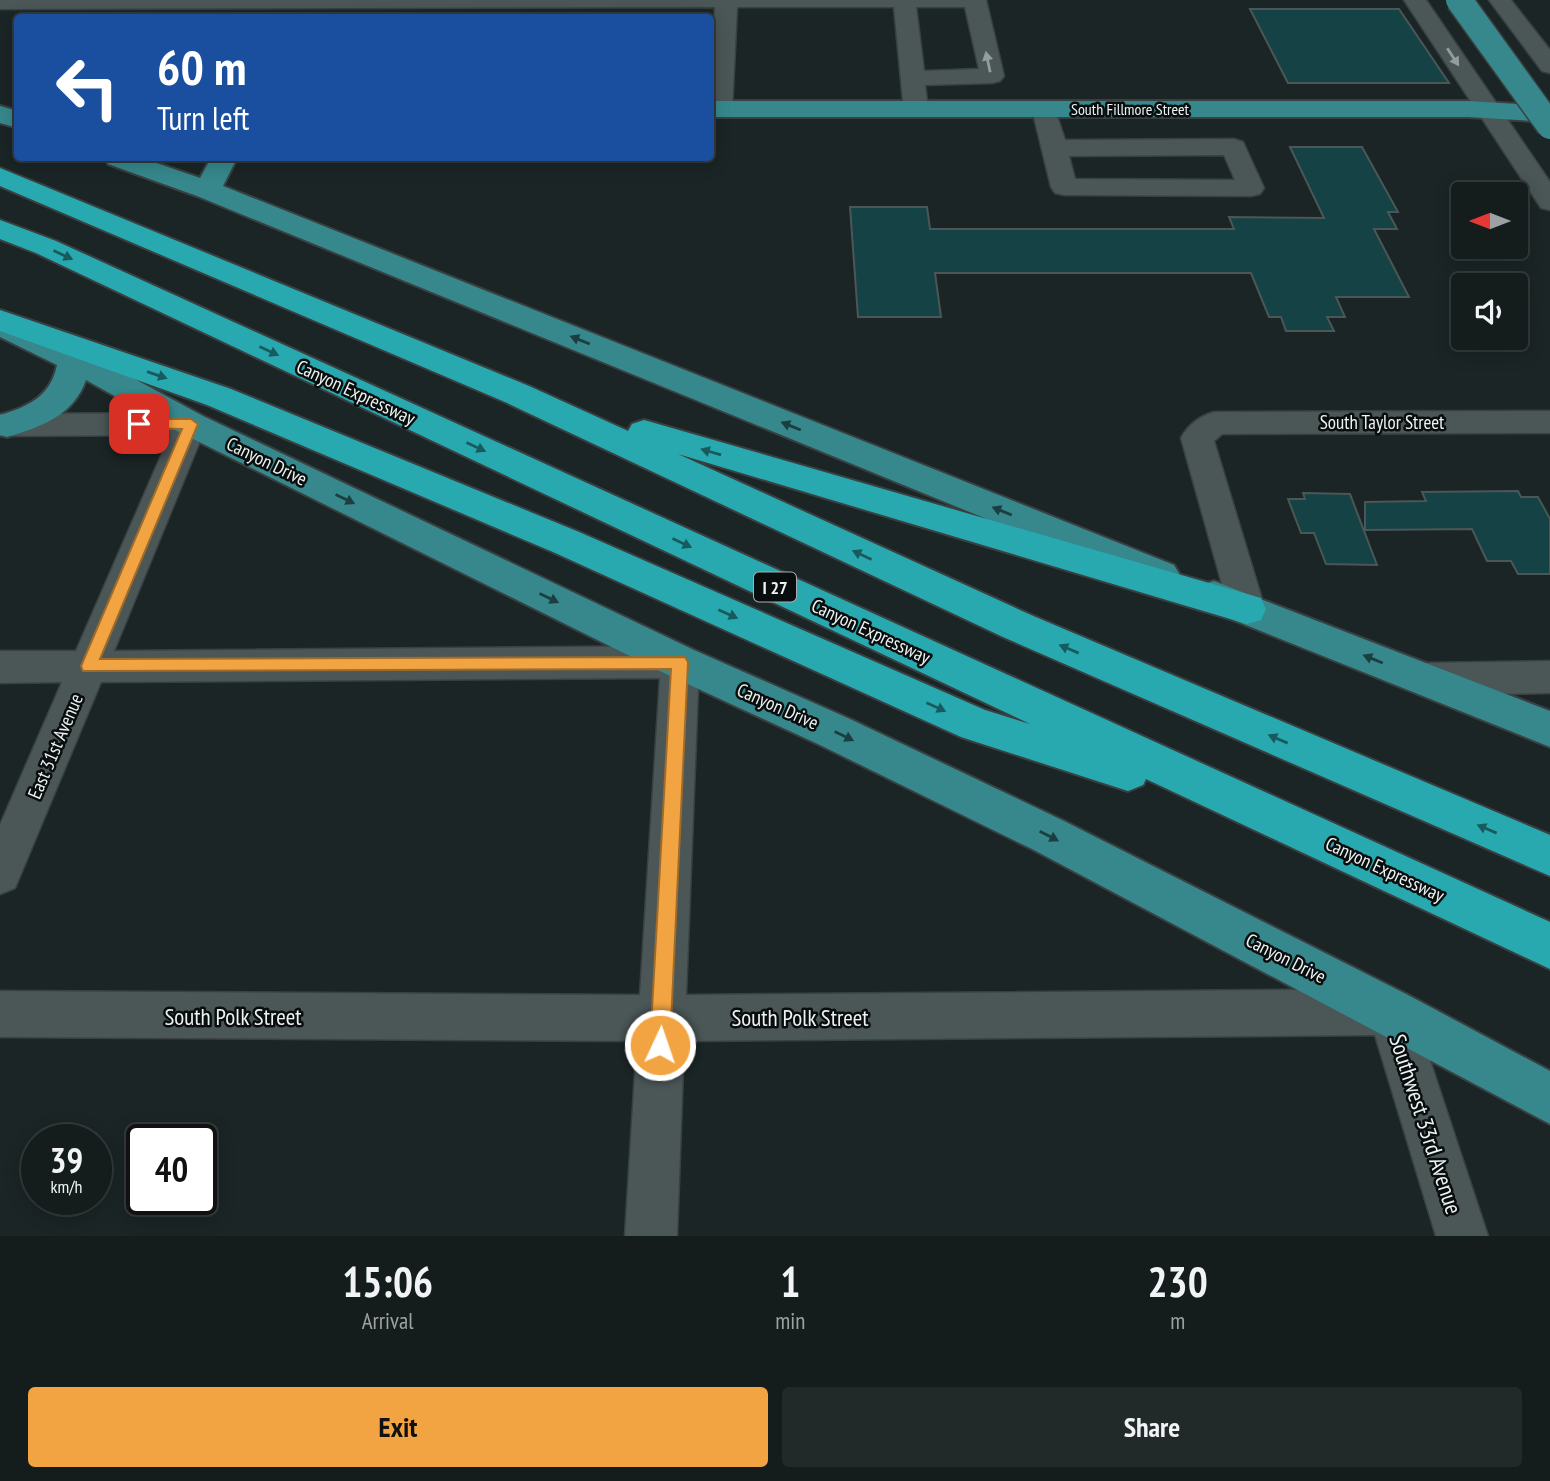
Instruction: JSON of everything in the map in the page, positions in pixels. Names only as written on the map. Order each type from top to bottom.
[{"type":"highway","points":[[0,161],[88,213]]},
{"type":"highway","points":[[0,176],[517,394],[1017,626],[1550,856]]},
{"type":"highway","name":"Canyon Expressway","points":[[0,229],[58,253],[1550,946]]},
{"type":"highway","points":[[0,322],[219,397],[566,542],[976,725],[1279,820]]},
{"type":"highway","points":[[517,394],[1247,609]]},
{"type":"main road","points":[[1459,0],[1550,126]]},
{"type":"main road","name":"South Fillmore Street","points":[[715,109],[1488,110],[1550,114]]},
{"type":"main road","points":[[126,161],[207,190],[1550,729]]},
{"type":"main road","points":[[207,190],[222,161]]},
{"type":"main road","name":"Canyon Drive","points":[[0,322],[191,424],[680,662],[835,732],[1035,829],[1391,1012],[1550,1100]]},
{"type":"main road","points":[[4,425],[33,418],[68,391],[74,360]]},
{"type":"street","points":[[715,109],[726,0]]},
{"type":"street","points":[[904,0],[916,109]]},
{"type":"street","points":[[4,12],[25,1],[975,0],[992,76],[914,78]]},
{"type":"street","points":[[1415,0],[1550,202]]},
{"type":"street","points":[[1500,0],[1550,66]]},
{"type":"street","points":[[1044,109],[1064,187],[1251,188],[1217,109]]},
{"type":"street","points":[[1054,148],[1234,147]]},
{"type":"street","name":"South Taylor Street","points":[[1247,609],[1197,438],[1214,423],[1550,422]]},
{"type":"street","points":[[4,425],[191,424]]},
{"type":"street","name":"East 31st Avenue","points":[[0,874],[191,424]]},
{"type":"street","points":[[0,667],[680,662],[652,1236]]},
{"type":"street","points":[[1423,679],[1550,677]]},
{"type":"street","name":"South Polk Street","points":[[0,1014],[661,1018],[1391,1012]]},
{"type":"street","name":"Southwest 33rd Avenue","points":[[1391,1012],[1462,1236]]},
{"type":"building","points":[[1250,9],[1399,9],[1449,83],[1288,83]]},
{"type":"building","points":[[1290,147],[1362,147],[1398,212],[1388,212],[1397,229],[1374,229],[1409,297],[1336,297],[1345,317],[1327,317],[1334,331],[1286,331],[1281,317],[1269,317],[1251,273],[935,273],[941,317],[858,317],[850,207],[927,207],[930,229],[1234,229],[1229,217],[1324,218]]},
{"type":"building","points":[[1518,491],[1521,497],[1538,497],[1550,519],[1550,574],[1518,574],[1511,561],[1487,561],[1472,529],[1365,530],[1365,502],[1426,501],[1422,492]]},
{"type":"building","points":[[1303,493],[1350,494],[1377,565],[1326,564],[1314,533],[1301,533],[1288,499],[1305,499]]},
{"type":"route","points":[[139,424],[191,424],[89,666],[680,662],[660,1045]]}]
